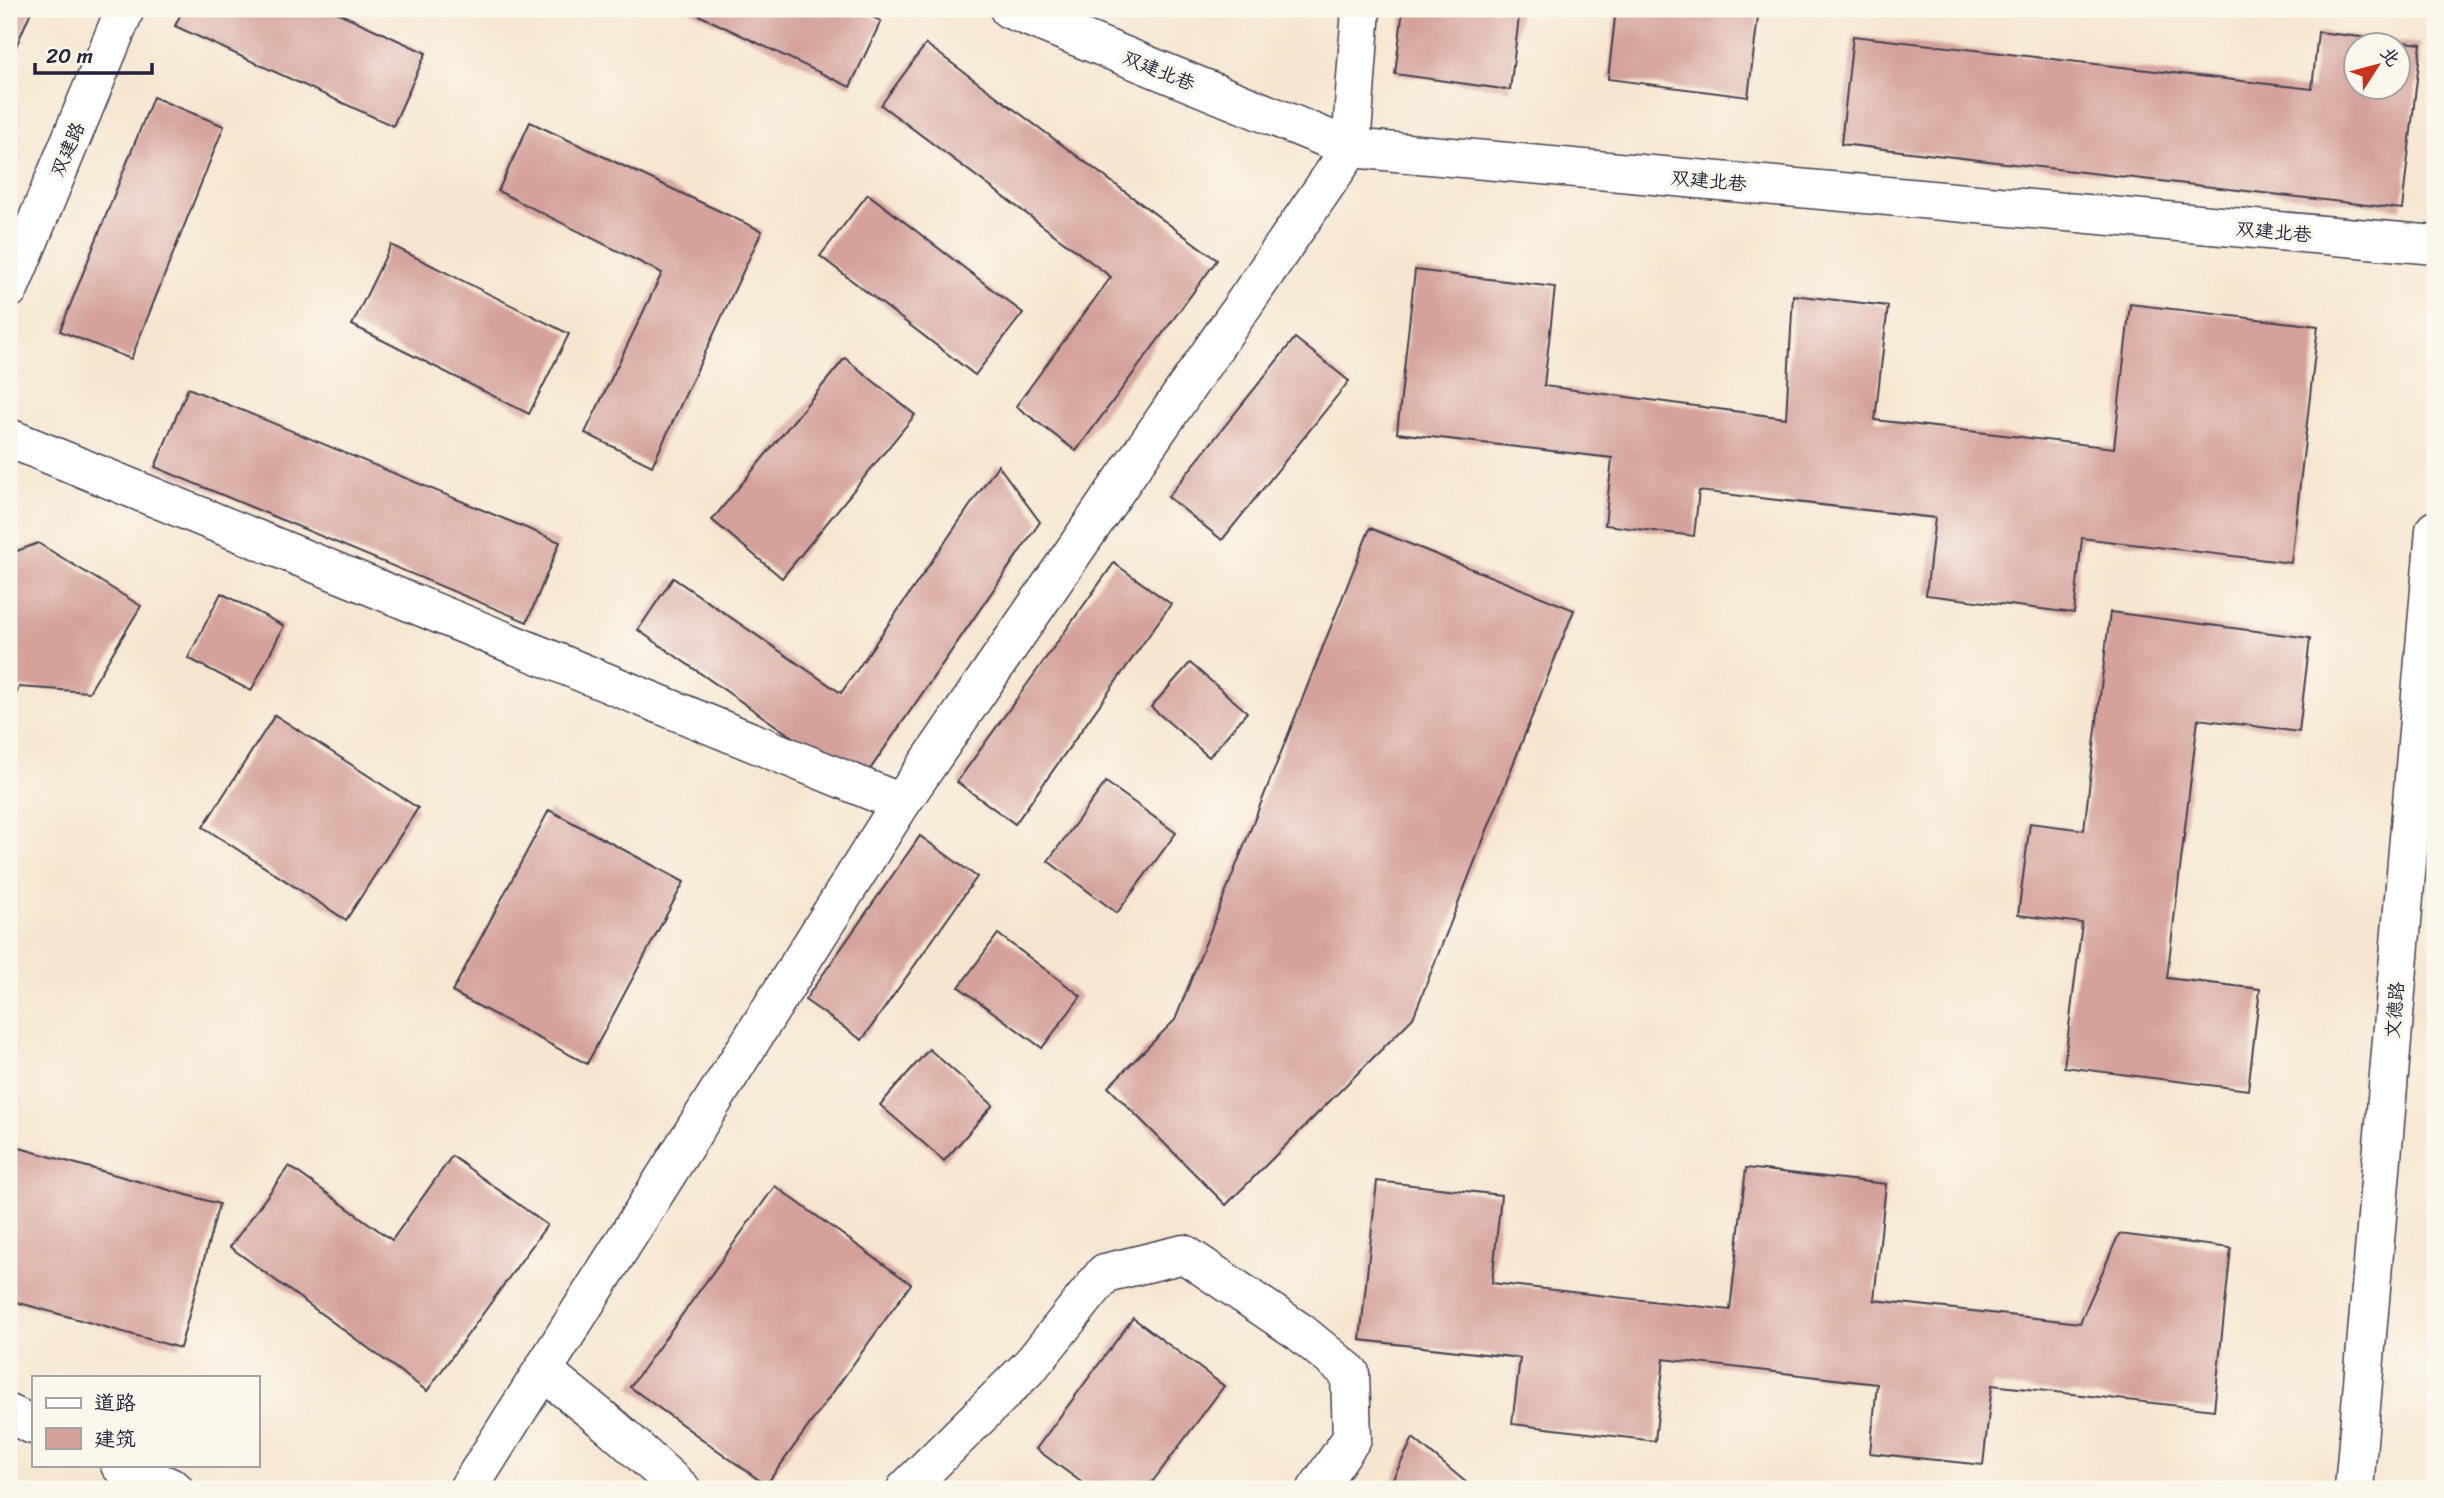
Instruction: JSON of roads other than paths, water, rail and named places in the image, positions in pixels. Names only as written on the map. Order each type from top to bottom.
[{"type":"street","name":"双建路","points":[[9,289],[125,9]]},
{"type":"street","name":"双建北巷","points":[[1009,9],[1350,148],[2435,245]]},
{"type":"street","points":[[468,1489],[901,803],[1350,148],[1361,9]]},
{"type":"street","points":[[9,438],[901,803]]},
{"type":"street","name":"文德路","points":[[2354,1489],[2435,530]]},
{"type":"street","points":[[906,1489],[1031,1365],[1105,1273],[1184,1254],[1300,1332],[1350,1373],[1352,1438],[1317,1489]]},
{"type":"street","points":[[543,1371],[612,1427],[681,1489]]},
{"type":"street","points":[[9,1414],[32,1425]]},
{"type":"street","points":[[122,1466],[174,1489]]}]
